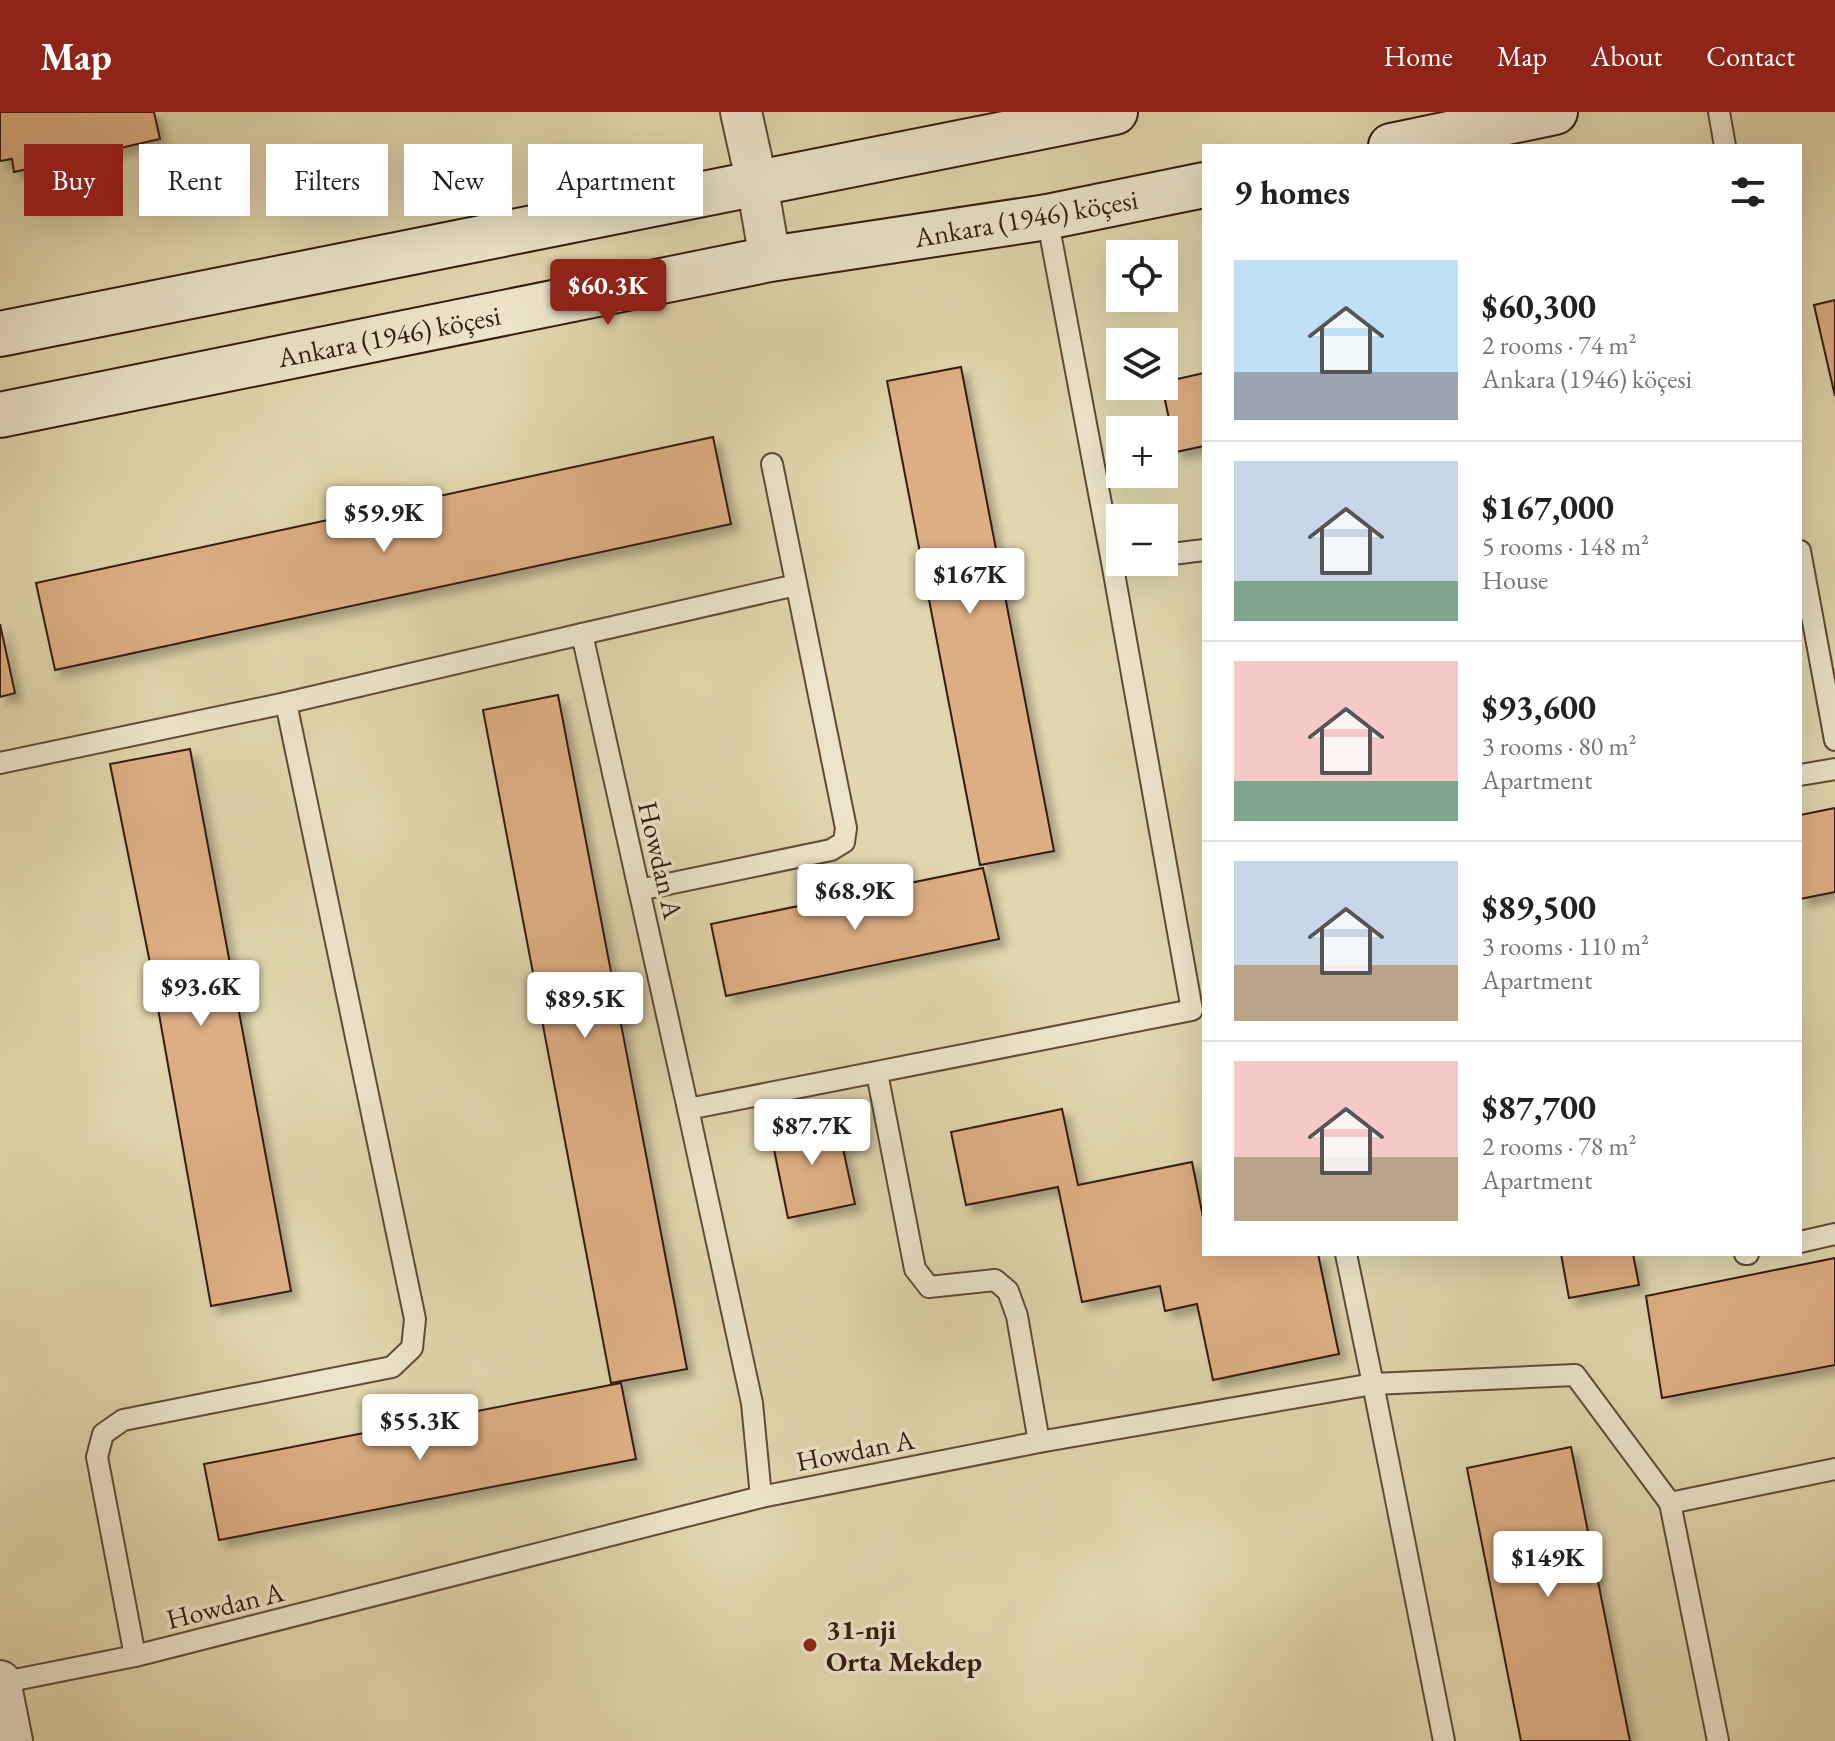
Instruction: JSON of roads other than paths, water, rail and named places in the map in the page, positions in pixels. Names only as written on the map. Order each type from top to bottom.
[{"type":"main road","points":[[0,334],[1115,112]]},
{"type":"main road","points":[[1401,144],[1555,112]]},
{"type":"main road","name":"Ankara (1946) köçesi","points":[[0,415],[770,259],[1047,217],[1202,185]]},
{"type":"street","points":[[741,112],[770,259]]},
{"type":"street","points":[[0,1682],[12,1741]]},
{"type":"lane","points":[[1719,112],[1725,144]]},
{"type":"lane","points":[[1047,217],[1106,512]]},
{"type":"lane","points":[[639,890],[831,850],[844,842],[846,828],[772,464]]},
{"type":"lane","points":[[1178,553],[1202,550]]},
{"type":"lane","points":[[1802,562],[1835,740]]},
{"type":"lane","points":[[688,1109],[1198,1012],[1119,576]]},
{"type":"lane","points":[[0,763],[286,703],[796,585]]},
{"type":"lane","name":"Howdan A","points":[[582,634],[752,1403],[761,1497]]},
{"type":"lane","points":[[135,1656],[97,1457],[103,1434],[123,1420],[392,1367],[412,1348],[415,1319],[286,703]]},
{"type":"lane","points":[[1802,775],[1835,769]]},
{"type":"lane","points":[[877,1073],[915,1269],[929,1287],[995,1280],[1008,1291],[1017,1316],[1039,1442]]},
{"type":"lane","points":[[1802,1242],[1835,1234]]},
{"type":"lane","points":[[1346,1256],[1444,1741]]},
{"type":"lane","name":"Howdan A","points":[[0,1682],[135,1656],[761,1497],[1039,1442],[1373,1384],[1575,1375],[1670,1503]]},
{"type":"lane","points":[[1718,1741],[1670,1503],[1835,1469]]},
{"type":"place","name":"31-nji Orta Mekdep","points":[[810,1645]]}]
